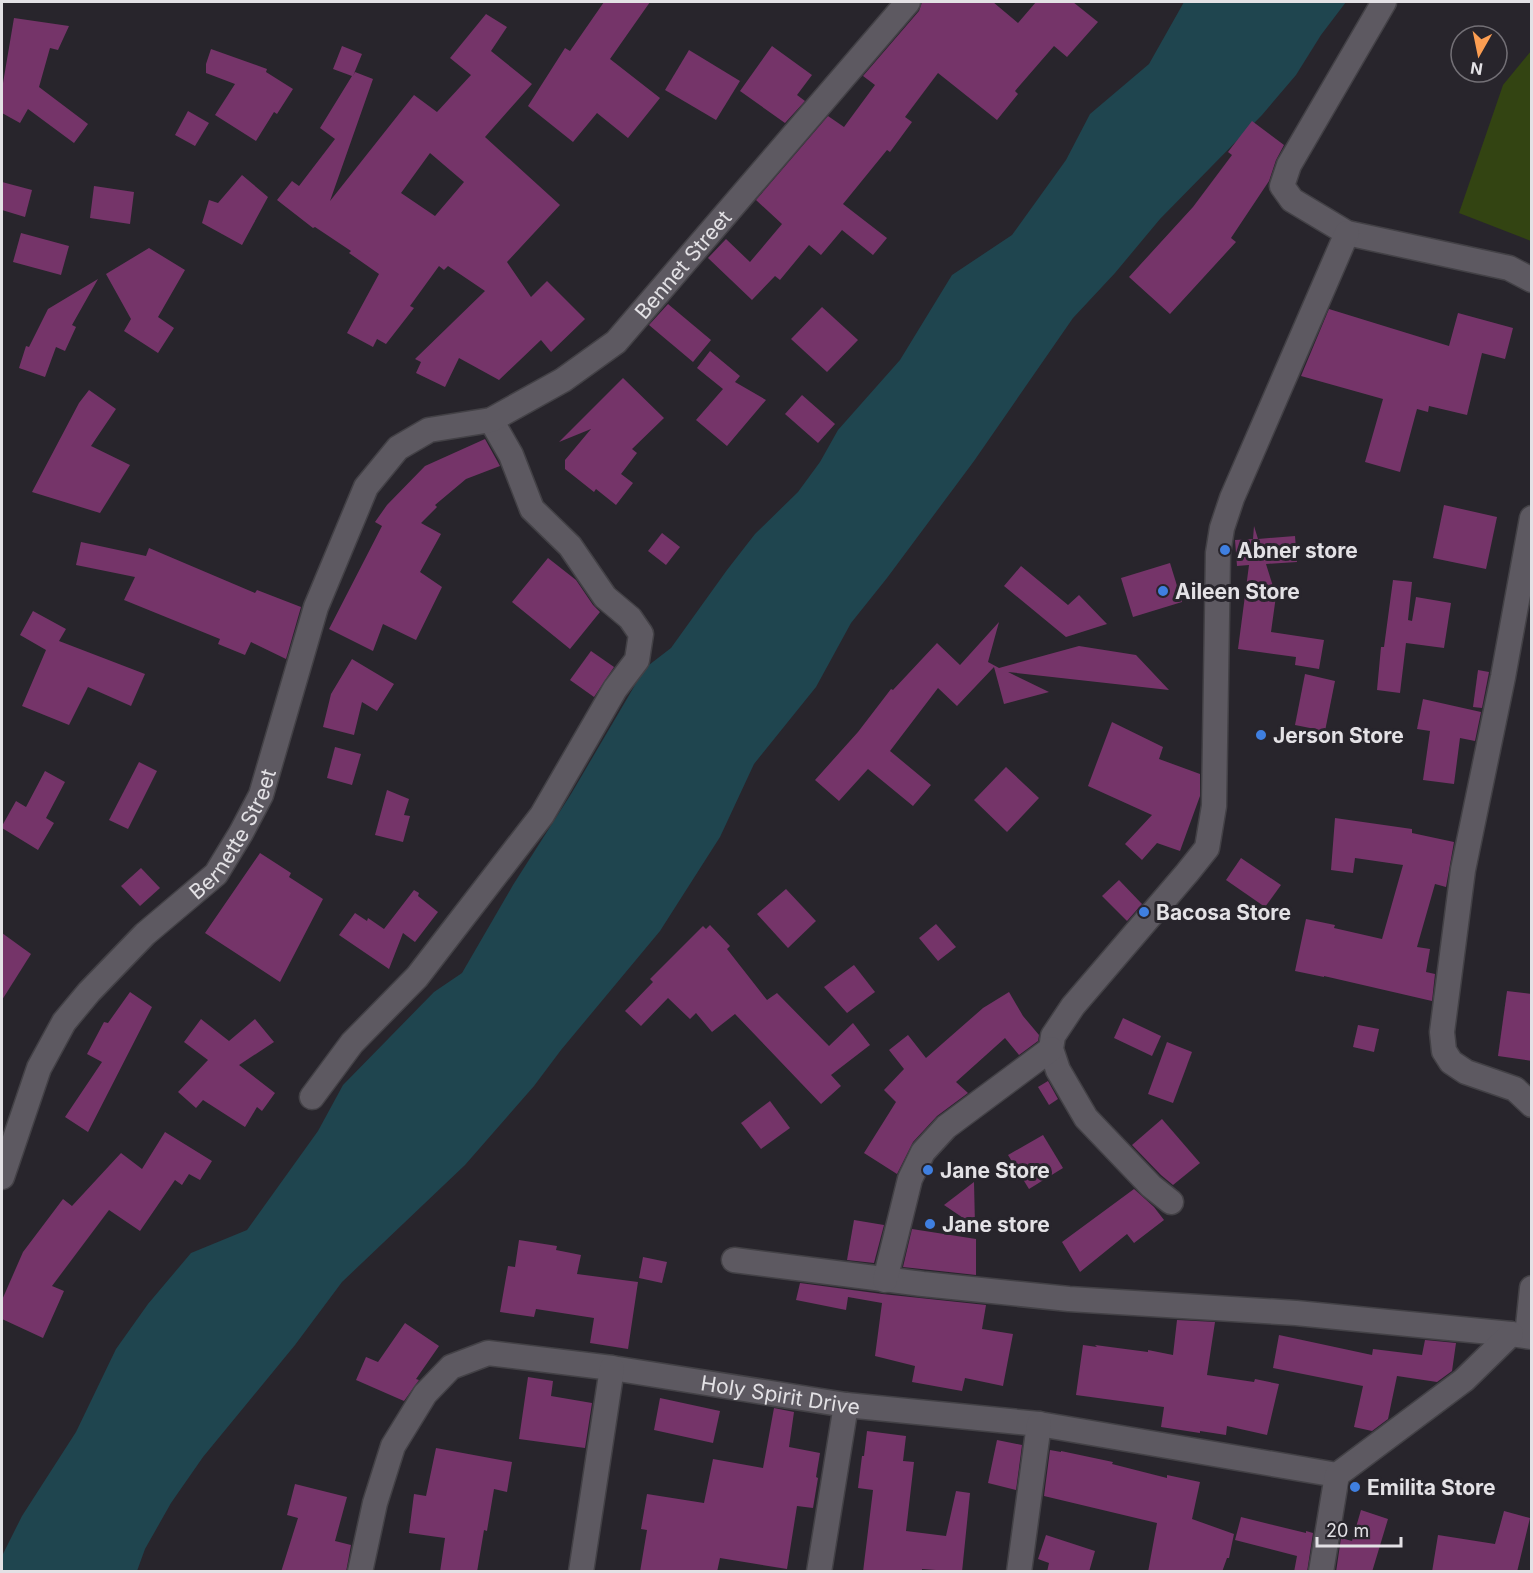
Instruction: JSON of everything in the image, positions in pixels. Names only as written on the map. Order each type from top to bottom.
[{"type":"street","name":"Bennet Street","points":[[398,448],[429,430],[491,420],[564,380],[616,342],[908,2]]},
{"type":"street","points":[[1384,2],[1288,165],[1282,186],[1292,200],[1347,233],[1509,268],[1532,280]]},
{"type":"street","points":[[1171,1202],[1151,1186],[1086,1118],[1058,1070],[1051,1049],[1053,1036],[1073,1006],[1207,848],[1214,806],[1217,562],[1222,528],[1347,233]]},
{"type":"street","points":[[312,1097],[352,1043],[417,977],[542,815],[615,689],[637,660],[641,634],[630,618],[605,597],[570,546],[532,509],[511,455],[491,420]]},
{"type":"street","name":"Bernette Street","points":[[2,1177],[39,1068],[64,1022],[89,992],[145,934],[216,874],[241,833],[261,795],[316,607],[366,487],[398,448]]},
{"type":"street","points":[[1532,518],[1503,677],[1463,870],[1442,1032],[1444,1051],[1451,1062],[1466,1072],[1515,1089],[1532,1105]]},
{"type":"street","points":[[885,1280],[910,1179],[922,1152],[946,1127],[1051,1049]]},
{"type":"street","points":[[734,1260],[885,1280],[1069,1299],[1296,1312],[1523,1336]]},
{"type":"street","points":[[1320,1572],[1337,1475],[1523,1336],[1532,1288]]},
{"type":"street","name":"Holy Spirit Drive","points":[[360,1572],[375,1503],[393,1446],[425,1394],[451,1367],[488,1353],[612,1368],[846,1405],[1039,1424],[1337,1475]]},
{"type":"street","points":[[581,1572],[612,1368]]},
{"type":"street","points":[[819,1572],[846,1405]]},
{"type":"street","points":[[1019,1572],[1039,1424]]},
{"type":"green space","points":[[1531,51],[1531,241],[1459,213],[1503,85],[1509,84],[1509,78]]},
{"type":"water","points":[[1184,2],[1346,2],[1321,35],[1296,75],[1262,115],[1160,219],[1115,273],[1073,318],[974,461],[851,623],[816,687],[754,764],[720,837],[660,931],[534,1086],[465,1165],[342,1282],[295,1345],[203,1457],[171,1503],[145,1549],[137,1571],[2,1571],[2,1556],[22,1516],[76,1432],[116,1349],[148,1304],[191,1253],[247,1230],[318,1131],[343,1085],[434,992],[462,973],[645,668],[671,648],[755,534],[798,492],[820,462],[838,430],[900,360],[952,275],[1012,235],[1066,160],[1090,114],[1149,64]]},
{"type":"building","points":[[604,2],[650,2],[610,59],[660,98],[628,138],[597,113],[573,142],[528,106],[565,48],[570,51]]},
{"type":"building","points":[[922,2],[993,2],[1018,23],[1036,2],[1073,2],[1098,22],[1067,57],[1054,46],[1015,91],[1018,94],[997,120],[938,73],[905,117],[912,122],[890,152],[887,150],[843,204],[887,238],[873,255],[842,230],[821,255],[809,245],[780,280],[775,276],[752,300],[708,258],[726,239],[750,262],[782,224],[756,200],[828,116],[844,127],[875,85],[863,76],[919,11]]},
{"type":"building","points":[[486,14],[507,27],[491,51],[532,84],[485,137],[560,205],[507,262],[531,297],[547,281],[585,319],[551,352],[541,340],[499,380],[459,358],[445,387],[416,373],[421,362],[415,359],[485,291],[448,266],[444,270],[439,266],[410,306],[414,308],[386,344],[377,339],[373,347],[347,333],[379,274],[349,253],[351,251],[315,227],[313,228],[277,200],[292,181],[299,186],[335,139],[320,128],[352,76],[333,69],[342,46],[362,54],[353,76],[355,72],[373,79],[330,201],[414,95],[437,112],[471,75],[450,58]],"holes":[[[430,153],[464,182],[435,216],[401,193]]]},
{"type":"building","points":[[14,18],[69,26],[58,50],[50,48],[39,87],[88,124],[74,143],[28,109],[20,123],[2,113],[2,89]]},
{"type":"building","points":[[772,46],[812,75],[797,95],[805,101],[785,123],[740,91]]},
{"type":"building","points":[[211,49],[267,69],[266,72],[293,89],[277,114],[274,112],[256,141],[215,115],[235,84],[206,73],[206,64]]},
{"type":"building","points":[[689,50],[740,81],[716,120],[665,90]]},
{"type":"building","points":[[188,111],[209,123],[195,146],[175,135]]},
{"type":"building","points":[[1252,121],[1284,145],[1269,181],[1231,238],[1236,242],[1170,314],[1129,277],[1193,207],[1232,155],[1228,152]]},
{"type":"building","points":[[242,175],[268,197],[242,245],[202,223],[209,200],[218,203]]},
{"type":"building","points":[[2,182],[32,190],[25,217],[2,210]]},
{"type":"building","points":[[94,186],[134,192],[130,224],[90,218]]},
{"type":"building","points":[[21,233],[69,246],[61,275],[13,262]]},
{"type":"building","points":[[149,248],[185,270],[158,317],[174,328],[158,353],[124,331],[131,319],[106,274]]},
{"type":"building","points":[[98,279],[72,325],[76,327],[65,351],[56,347],[45,377],[19,368],[26,346],[29,347],[48,309]]},
{"type":"building","points":[[668,304],[711,340],[693,362],[649,325]]},
{"type":"building","points":[[822,307],[858,340],[827,372],[791,339]]},
{"type":"building","points":[[1329,309],[1449,346],[1458,313],[1513,328],[1505,359],[1482,353],[1467,415],[1429,406],[1428,412],[1417,409],[1400,472],[1365,462],[1383,399],[1301,376]]},
{"type":"building","points":[[710,351],[740,376],[735,382],[766,400],[727,446],[696,420],[723,389],[697,368]]},
{"type":"building","points":[[623,378],[664,418],[632,449],[637,453],[621,474],[633,483],[616,505],[596,489],[594,492],[565,469],[565,460],[591,429],[559,442]]},
{"type":"building","points":[[89,390],[116,409],[91,446],[130,465],[100,513],[32,492],[79,403]]},
{"type":"building","points":[[802,395],[835,424],[818,443],[785,414]]},
{"type":"building","points":[[485,439],[500,466],[466,479],[435,505],[437,507],[421,523],[441,534],[420,572],[442,587],[416,640],[383,624],[373,651],[329,629],[382,526],[375,522],[387,505],[425,466]]},
{"type":"building","points":[[1444,505],[1497,517],[1486,569],[1433,558]]},
{"type":"building","points":[[1254,526],[1258,539],[1295,536],[1297,562],[1266,564],[1276,596],[1271,632],[1324,640],[1319,669],[1295,665],[1296,657],[1238,649],[1249,565],[1237,566],[1235,540],[1253,539]]},
{"type":"building","points":[[662,533],[680,547],[666,565],[648,551]]},
{"type":"building","points":[[81,542],[146,556],[149,548],[255,593],[257,590],[301,607],[286,659],[251,642],[245,655],[218,644],[220,639],[124,600],[135,577],[76,565]]},
{"type":"building","points":[[548,558],[576,580],[600,612],[570,649],[512,602]]},
{"type":"building","points":[[1170,563],[1182,602],[1133,617],[1121,578]]},
{"type":"building","points":[[1021,566],[1068,605],[1079,595],[1107,624],[1066,637],[1004,586]]},
{"type":"building","points":[[1393,580],[1412,582],[1408,620],[1412,621],[1416,597],[1451,603],[1444,648],[1406,643],[1400,693],[1377,690],[1381,647],[1384,647]]},
{"type":"building","points":[[33,611],[66,629],[59,641],[145,674],[131,706],[88,687],[69,725],[22,706],[46,650],[20,635]]},
{"type":"building","points":[[999,622],[988,662],[999,668],[1079,646],[1136,655],[1169,690],[1008,672],[1049,692],[1004,704],[994,667],[957,706],[938,688],[890,751],[931,785],[913,806],[868,769],[839,801],[815,780],[858,732],[891,689],[893,690],[937,643],[960,665]]},
{"type":"building","points":[[591,651],[614,667],[594,697],[570,680]]},
{"type":"building","points":[[352,659],[394,684],[377,711],[362,702],[354,735],[323,727],[331,694]]},
{"type":"building","points":[[1478,670],[1489,672],[1482,708],[1473,707]]},
{"type":"building","points":[[1305,674],[1335,681],[1325,731],[1295,725]]},
{"type":"building","points":[[1423,699],[1481,712],[1475,741],[1460,738],[1454,784],[1423,780],[1430,731],[1417,729]]},
{"type":"building","points":[[1112,722],[1163,747],[1159,759],[1200,774],[1200,796],[1180,851],[1157,843],[1142,860],[1125,844],[1152,815],[1088,786]]},
{"type":"building","points":[[335,747],[361,754],[352,785],[327,778]]},
{"type":"building","points":[[139,762],[157,771],[128,829],[109,820]]},
{"type":"building","points":[[1006,767],[1039,798],[1007,832],[974,800]]},
{"type":"building","points":[[45,771],[65,782],[46,818],[54,823],[38,850],[2,826],[16,801],[26,807]]},
{"type":"building","points":[[387,790],[409,799],[404,815],[410,816],[403,842],[375,835]]},
{"type":"building","points":[[1335,818],[1412,829],[1412,833],[1454,842],[1446,887],[1435,884],[1417,947],[1430,949],[1426,972],[1435,974],[1432,1001],[1295,971],[1306,919],[1382,939],[1403,865],[1355,858],[1353,873],[1331,870]]},
{"type":"building","points":[[260,853],[291,873],[289,877],[323,899],[280,982],[205,933]]},
{"type":"building","points":[[1241,858],[1281,885],[1265,907],[1226,880]]},
{"type":"building","points":[[141,868],[160,888],[140,906],[121,886]]},
{"type":"building","points":[[1119,880],[1142,904],[1127,921],[1102,896]]},
{"type":"building","points":[[786,889],[816,921],[788,948],[757,914]]},
{"type":"building","points":[[414,890],[438,912],[415,942],[403,933],[389,969],[339,935],[355,913],[367,921],[368,918],[384,929]]},
{"type":"building","points":[[936,924],[956,947],[938,961],[919,938]]},
{"type":"building","points":[[710,925],[730,946],[727,949],[767,1000],[777,993],[829,1046],[853,1023],[870,1045],[831,1075],[841,1086],[821,1104],[735,1014],[712,1032],[696,1013],[690,1019],[668,998],[641,1026],[625,1011],[653,982],[650,979],[703,926],[706,929]]},
{"type":"building","points":[[2,933],[31,954],[2,1000]]},
{"type":"building","points":[[854,965],[875,992],[847,1013],[824,987]]},
{"type":"building","points":[[1507,991],[1532,994],[1532,1061],[1498,1056]]},
{"type":"building","points":[[130,992],[152,1007],[88,1132],[65,1117],[102,1062],[87,1054],[104,1022],[108,1023]]},
{"type":"building","points":[[1009,992],[1023,1016],[1039,1035],[1038,1041],[1019,1055],[1005,1038],[956,1082],[968,1093],[937,1116],[913,1142],[897,1174],[864,1153],[896,1102],[884,1090],[904,1069],[889,1050],[908,1035],[926,1058],[983,1008]]},
{"type":"building","points":[[1123,1018],[1161,1036],[1152,1056],[1114,1038]]},
{"type":"building","points":[[201,1019],[229,1041],[255,1019],[274,1042],[239,1065],[275,1093],[262,1111],[257,1107],[245,1127],[203,1100],[196,1108],[178,1092],[208,1060],[184,1042]]},
{"type":"building","points":[[1358,1025],[1379,1029],[1374,1052],[1353,1047]]},
{"type":"building","points":[[1167,1042],[1192,1052],[1173,1103],[1148,1094]]},
{"type":"building","points":[[1048,1081],[1058,1099],[1049,1105],[1038,1087]]},
{"type":"building","points":[[770,1101],[790,1128],[761,1149],[741,1123]]},
{"type":"building","points":[[1162,1119],[1200,1163],[1173,1185],[1132,1145]]},
{"type":"building","points":[[165,1132],[212,1161],[200,1180],[189,1174],[182,1185],[175,1180],[140,1231],[109,1210],[52,1286],[64,1291],[43,1338],[2,1319],[2,1300],[23,1252],[63,1199],[72,1206],[121,1153],[142,1169]]},
{"type":"building","points":[[1043,1135],[1063,1168],[1029,1189],[1008,1155]]},
{"type":"building","points":[[974,1182],[975,1226],[944,1205]]},
{"type":"building","points":[[1134,1189],[1154,1207],[1164,1220],[1134,1243],[1127,1234],[1080,1272],[1062,1242]]},
{"type":"building","points":[[854,1220],[884,1225],[874,1263],[847,1260]]},
{"type":"building","points":[[912,1229],[976,1239],[976,1275],[903,1267]]},
{"type":"building","points":[[519,1240],[557,1246],[556,1250],[581,1255],[577,1274],[638,1282],[628,1349],[590,1343],[594,1318],[536,1309],[534,1317],[500,1312],[508,1266],[515,1267]]},
{"type":"building","points":[[643,1257],[667,1262],[662,1283],[639,1278]]},
{"type":"building","points":[[800,1283],[986,1305],[982,1329],[1013,1334],[1003,1386],[965,1378],[962,1391],[912,1382],[915,1366],[875,1356],[882,1303],[848,1297],[846,1310],[796,1300]]},
{"type":"building","points":[[1177,1320],[1215,1322],[1207,1375],[1254,1382],[1255,1379],[1279,1384],[1267,1435],[1227,1426],[1226,1435],[1161,1427],[1164,1407],[1076,1395],[1083,1345],[1148,1352],[1148,1350],[1173,1355]]},
{"type":"building","points":[[405,1323],[439,1346],[404,1401],[356,1380],[366,1357],[378,1362]]},
{"type":"building","points":[[1279,1335],[1372,1355],[1373,1349],[1422,1355],[1425,1340],[1456,1343],[1452,1371],[1437,1382],[1397,1376],[1388,1419],[1372,1431],[1354,1427],[1363,1386],[1273,1368]]},
{"type":"building","points":[[528,1377],[553,1381],[551,1396],[592,1403],[585,1448],[519,1439]]},
{"type":"building","points":[[660,1398],[720,1411],[713,1443],[654,1430]]},
{"type":"building","points":[[774,1408],[794,1412],[789,1447],[820,1453],[813,1508],[797,1506],[787,1569],[720,1558],[717,1572],[640,1572],[647,1530],[641,1529],[647,1494],[704,1503],[713,1459],[763,1468]]},
{"type":"building","points":[[867,1431],[906,1436],[903,1461],[914,1462],[906,1531],[946,1536],[956,1491],[970,1493],[962,1572],[922,1569],[922,1572],[863,1572],[873,1490],[858,1488]]},
{"type":"building","points":[[997,1440],[1022,1445],[1016,1490],[988,1483]]},
{"type":"building","points":[[436,1448],[512,1462],[507,1492],[494,1489],[477,1572],[440,1572],[445,1538],[409,1533],[414,1494],[426,1496]]},
{"type":"building","points":[[1050,1450],[1113,1462],[1112,1464],[1167,1478],[1167,1475],[1200,1482],[1192,1519],[1234,1534],[1229,1558],[1222,1572],[1148,1572],[1157,1523],[1044,1496]]},
{"type":"building","points":[[295,1484],[347,1497],[335,1541],[351,1545],[346,1572],[281,1572],[298,1518],[287,1515]]},
{"type":"building","points":[[1361,1510],[1388,1519],[1372,1572],[1336,1572],[1341,1538],[1352,1541]]},
{"type":"building","points":[[1504,1511],[1530,1518],[1517,1572],[1432,1572],[1438,1535],[1495,1544]]},
{"type":"building","points":[[1241,1517],[1313,1533],[1307,1572],[1294,1572],[1297,1556],[1235,1540]]},
{"type":"building","points":[[1046,1535],[1095,1551],[1089,1572],[1047,1572],[1049,1563],[1038,1559]]},
{"type":"place","name":"Abner store","points":[[1225,550]]},
{"type":"place","name":"Aileen Store","points":[[1163,591]]},
{"type":"place","name":"Jerson Store","points":[[1261,735]]},
{"type":"place","name":"Bacosa Store","points":[[1144,912]]},
{"type":"place","name":"Jane Store","points":[[928,1170]]},
{"type":"place","name":"Jane store","points":[[930,1224]]},
{"type":"place","name":"Emilita Store","points":[[1355,1487]]}]
